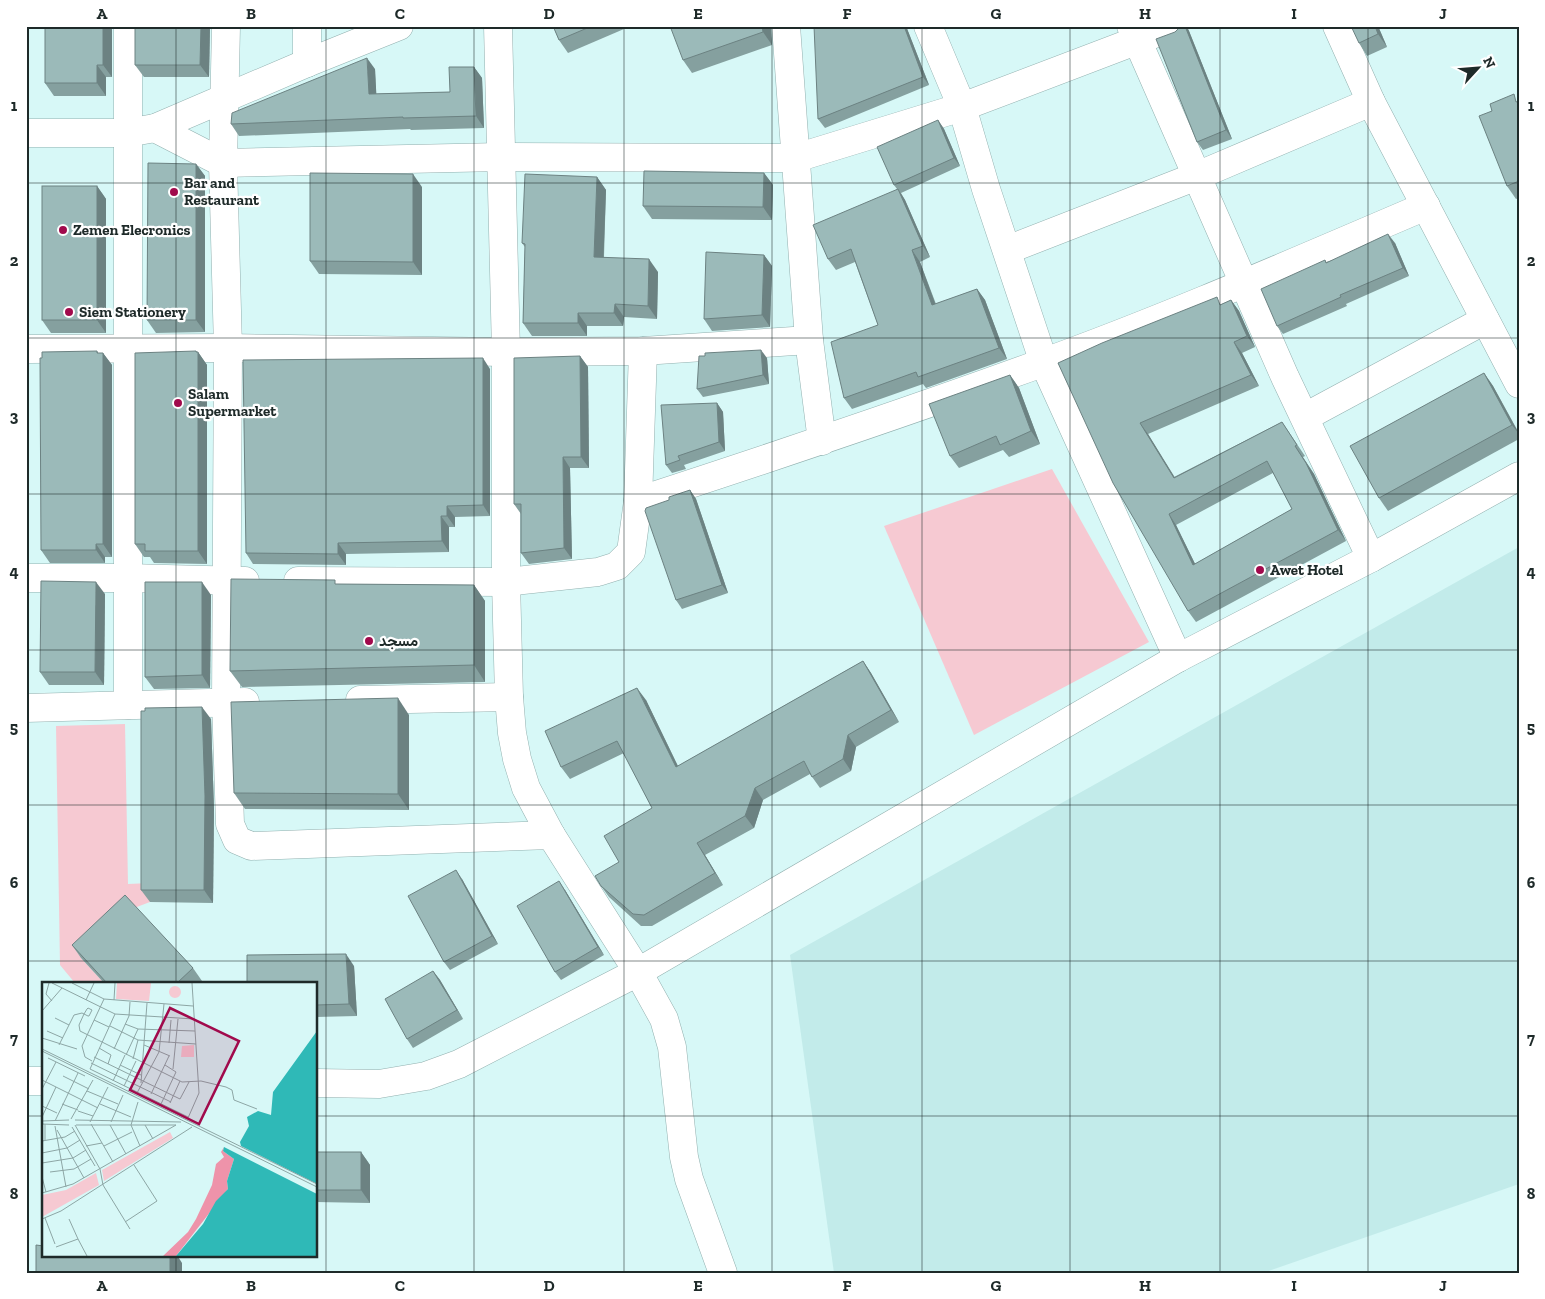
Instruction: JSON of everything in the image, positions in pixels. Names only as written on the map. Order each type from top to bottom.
[{"type":"street","points":[[128,26],[128,705]]},
{"type":"street","points":[[226,26],[223,163],[228,348],[226,702],[230,824],[238,840],[251,846],[551,835]]},
{"type":"street","points":[[307,26],[307,63]]},
{"type":"street","points":[[26,133],[127,133],[155,128],[398,26]]},
{"type":"street","points":[[498,26],[506,352],[506,582],[509,697],[512,733],[526,788],[551,835],[638,972],[664,1019],[672,1047],[688,1179],[723,1273]]},
{"type":"street","points":[[786,26],[809,340],[822,441]]},
{"type":"street","points":[[928,26],[962,107],[986,189],[1044,363],[1178,658]]},
{"type":"street","points":[[155,128],[223,163],[501,157],[796,158],[962,107],[1134,33],[1175,26]]},
{"type":"street","points":[[1337,26],[1371,102],[1519,384]]},
{"type":"street","points":[[1134,33],[1304,417],[1371,558]]},
{"type":"street","points":[[1007,250],[1198,176],[1371,102]]},
{"type":"street","points":[[638,501],[822,441],[1044,363],[1245,284],[1426,206]]},
{"type":"street","points":[[1304,417],[1485,320]]},
{"type":"street","points":[[26,349],[228,348],[506,352],[643,351],[809,340]]},
{"type":"street","points":[[26,578],[506,582],[598,572],[617,566],[631,552],[638,501],[643,351]]},
{"type":"street","points":[[318,1083],[379,1084],[426,1076],[459,1064],[638,972],[1178,658],[1371,558],[1519,476]]},
{"type":"street","points":[[333,700],[509,697]]},
{"type":"street","points":[[26,708],[265,702]]},
{"type":"street","points":[[26,1081],[42,1081]]},
{"type":"shaded area","points":[[1052,469],[1149,642],[974,735],[884,526]]},
{"type":"shaded area","points":[[1519,547],[1519,1184],[1263,1273],[834,1273],[790,955]]},
{"type":"shaded area","points":[[125,724],[128,884],[150,883],[150,902],[134,908],[81,958],[103,982],[74,982],[60,965],[56,726]]},
{"type":"building","points":[[45,26],[103,26],[103,65],[97,65],[97,83],[45,83]]},
{"type":"building","points":[[135,26],[201,26],[200,65],[135,65]]},
{"type":"building","points":[[553,26],[592,26],[559,40]]},
{"type":"building","points":[[670,26],[762,26],[763,32],[683,60]]},
{"type":"building","points":[[814,26],[904,26],[923,77],[818,119]]},
{"type":"building","points":[[1181,26],[1185,26],[1226,130],[1197,142],[1156,39],[1175,32]]},
{"type":"building","points":[[1351,26],[1375,26],[1378,34],[1359,43]]},
{"type":"building","points":[[367,58],[369,94],[450,92],[449,67],[474,67],[476,116],[231,124],[232,113]]},
{"type":"building","points":[[1514,94],[1516,102],[1519,101],[1519,181],[1507,186],[1479,116],[1492,111],[1490,104]]},
{"type":"building","points":[[938,120],[954,158],[894,185],[877,147]]},
{"type":"building","points":[[148,163],[196,164],[196,320],[147,320]]},
{"type":"building","points":[[644,171],[764,173],[763,207],[643,206]]},
{"type":"building","points":[[310,173],[413,174],[413,262],[310,261]]},
{"type":"building","points":[[525,174],[597,177],[594,257],[649,259],[648,306],[615,304],[614,313],[578,313],[578,323],[523,323],[525,244],[522,243]]},
{"type":"building","points":[[42,186],[97,186],[97,320],[42,320]]},
{"type":"building","points":[[898,189],[923,246],[912,250],[932,305],[977,289],[999,348],[918,377],[916,372],[844,398],[831,342],[878,325],[851,249],[828,259],[813,225]]},
{"type":"building","points":[[1388,234],[1403,268],[1340,295],[1341,297],[1277,326],[1261,289],[1325,260],[1326,263]]},
{"type":"building","points":[[706,252],[764,255],[762,315],[704,319]]},
{"type":"building","points":[[1217,297],[1220,305],[1231,300],[1247,336],[1234,342],[1251,375],[1140,423],[1174,478],[1282,422],[1297,445],[1295,446],[1306,463],[1338,530],[1188,611],[1113,483],[1058,363],[1102,343]],"holes":[[[1267,461],[1292,509],[1193,565],[1169,514]]]},
{"type":"building","points":[[761,350],[763,375],[697,389],[699,356],[705,356],[705,353]]},
{"type":"building","points":[[97,351],[97,353],[103,353],[103,544],[96,544],[96,550],[41,550],[40,358],[42,358],[42,352]]},
{"type":"building","points":[[198,352],[198,551],[145,551],[145,544],[135,544],[135,353]]},
{"type":"building","points":[[580,356],[581,457],[563,457],[564,548],[521,553],[521,504],[514,504],[514,358]]},
{"type":"building","points":[[483,358],[483,505],[447,506],[447,516],[441,516],[442,541],[338,543],[338,554],[246,553],[243,360]]},
{"type":"building","points":[[1484,373],[1512,425],[1379,498],[1350,446]]},
{"type":"building","points":[[1010,375],[1031,431],[1000,445],[996,436],[950,456],[929,404]]},
{"type":"building","points":[[717,403],[719,442],[678,456],[680,460],[666,465],[661,405]]},
{"type":"building","points":[[690,490],[722,585],[676,600],[645,511],[646,508],[669,500],[669,497]]},
{"type":"building","name":"مسجد","points":[[231,579],[335,580],[335,584],[474,585],[474,665],[230,671]]},
{"type":"building","points":[[41,581],[96,582],[95,672],[40,672]]},
{"type":"building","points":[[145,582],[202,582],[202,675],[145,677]]},
{"type":"building","points":[[863,661],[891,710],[848,735],[843,759],[812,777],[804,761],[755,788],[745,816],[697,843],[715,873],[644,915],[633,914],[601,886],[595,876],[619,862],[604,836],[652,808],[617,741],[561,767],[545,731],[637,688],[676,767]]},
{"type":"building","points":[[398,698],[398,794],[234,793],[231,702]]},
{"type":"building","points":[[202,707],[205,796],[204,890],[141,890],[141,711],[145,711],[145,708]]},
{"type":"building","points":[[456,870],[492,936],[444,962],[408,896]]},
{"type":"building","points":[[559,881],[598,947],[555,972],[517,906]]},
{"type":"building","points":[[125,895],[193,968],[178,982],[106,982],[72,945]]},
{"type":"building","points":[[346,954],[349,1004],[318,1005],[318,982],[247,982],[247,955]]},
{"type":"building","points":[[433,971],[457,1010],[407,1039],[385,999]]},
{"type":"building","points":[[318,1152],[361,1152],[361,1190],[318,1190]]},
{"type":"building","points":[[36,1245],[42,1246],[42,1256],[170,1256],[170,1273],[36,1273]]},
{"type":"place","name":"Bar and Restaurant","points":[[174,192]]},
{"type":"place","name":"Zemen Elecronics","points":[[63,230]]},
{"type":"place","name":"Siem Stationery","points":[[69,312]]},
{"type":"place","name":"Salam Supermarket","points":[[178,403]]},
{"type":"place","name":"Awet Hotel","points":[[1260,570]]},
{"type":"place","name":"مسجد","points":[[369,641]]}]
